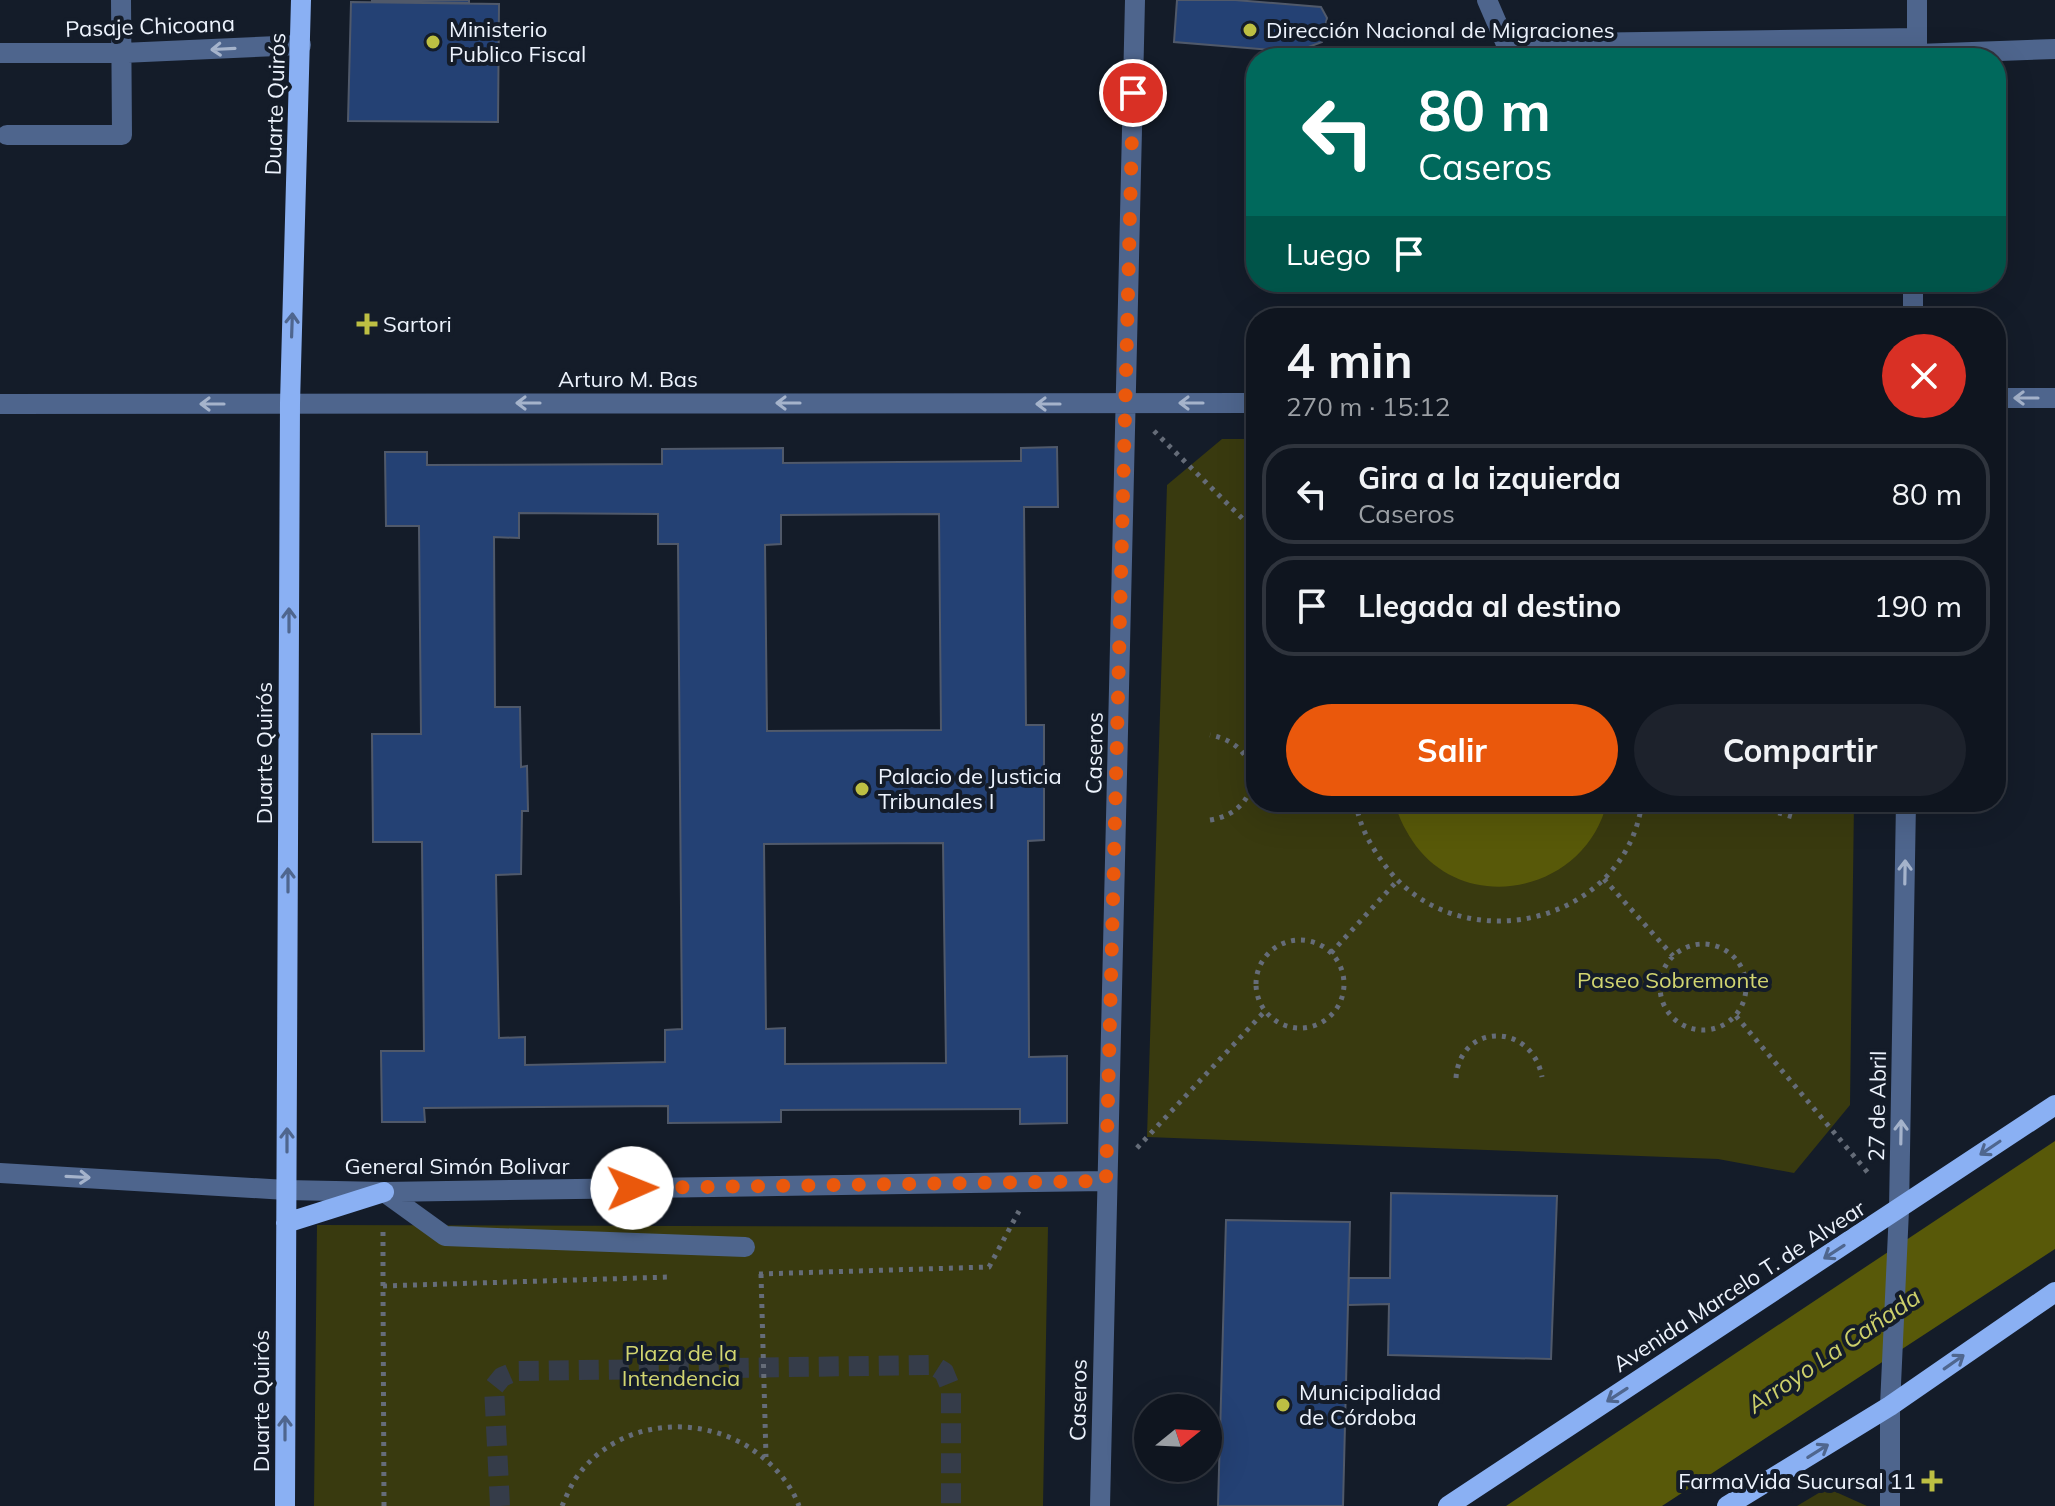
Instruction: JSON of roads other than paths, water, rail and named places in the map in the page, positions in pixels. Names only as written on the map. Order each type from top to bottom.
[{"type":"main road","name":"Duarte Quirós","points":[[285,1506],[290,403],[301,0]]},
{"type":"main road","name":"Avenida Marcelo T. de Alvear","points":[[1448,1506],[2055,1105]]},
{"type":"main road","points":[[286,1223],[384,1192]]},
{"type":"main road","points":[[1727,1506],[1890,1406],[2055,1292]]},
{"type":"street","points":[[7,135],[122,135],[121,0]]},
{"type":"street","name":"Caseros","points":[[1100,1506],[1135,0]]},
{"type":"street","points":[[1487,0],[1506,44],[1780,48]]},
{"type":"street","points":[[1917,0],[1917,48]]},
{"type":"street","name":"Pasaje Chicoana","points":[[0,53],[122,53],[301,45]]},
{"type":"street","points":[[2006,49],[2055,49]]},
{"type":"street","points":[[2006,398],[2055,398]]},
{"type":"street","name":"Arturo M. Bas","points":[[0,404],[1246,403]]},
{"type":"street","name":"27 de Abril","points":[[1890,1506],[1906,812]]},
{"type":"street","name":"General Simón Bolivar","points":[[0,1173],[286,1190],[384,1192],[1106,1181]]},
{"type":"street","points":[[384,1192],[445,1236],[745,1247]]},
{"type":"water","points":[[1398,812],[1603,812],[1595,832],[1576,856],[1552,873],[1525,884],[1495,887],[1466,882],[1439,868],[1416,846]]},
{"type":"water","name":"Arroyo La Cañada","points":[[2055,1141],[2055,1249],[1662,1506],[1506,1506]]},
{"type":"tunnel","points":[[500,1506],[494,1387],[502,1377],[516,1371],[933,1365],[944,1372],[951,1389],[951,1506]]},
{"type":"place","name":"Dirección Nacional de Migraciones","points":[[1250,30]]},
{"type":"place","name":"Ministerio Publico Fiscal","points":[[433,42]]},
{"type":"place","name":"Sartori","points":[[367,324]]},
{"type":"place","name":"Palacio de Justicia Tribunales I","points":[[862,789]]},
{"type":"place","name":"Municipalidad de Córdoba","points":[[1283,1405]]},
{"type":"place","name":"FarmaVida Sucursal 11","points":[[1932,1481]]},
{"type":"park label","name":"Paseo Sobremonte","points":[[1673,980]]},
{"type":"park label","name":"Plaza de la Intendencia","points":[[681,1366]]}]
